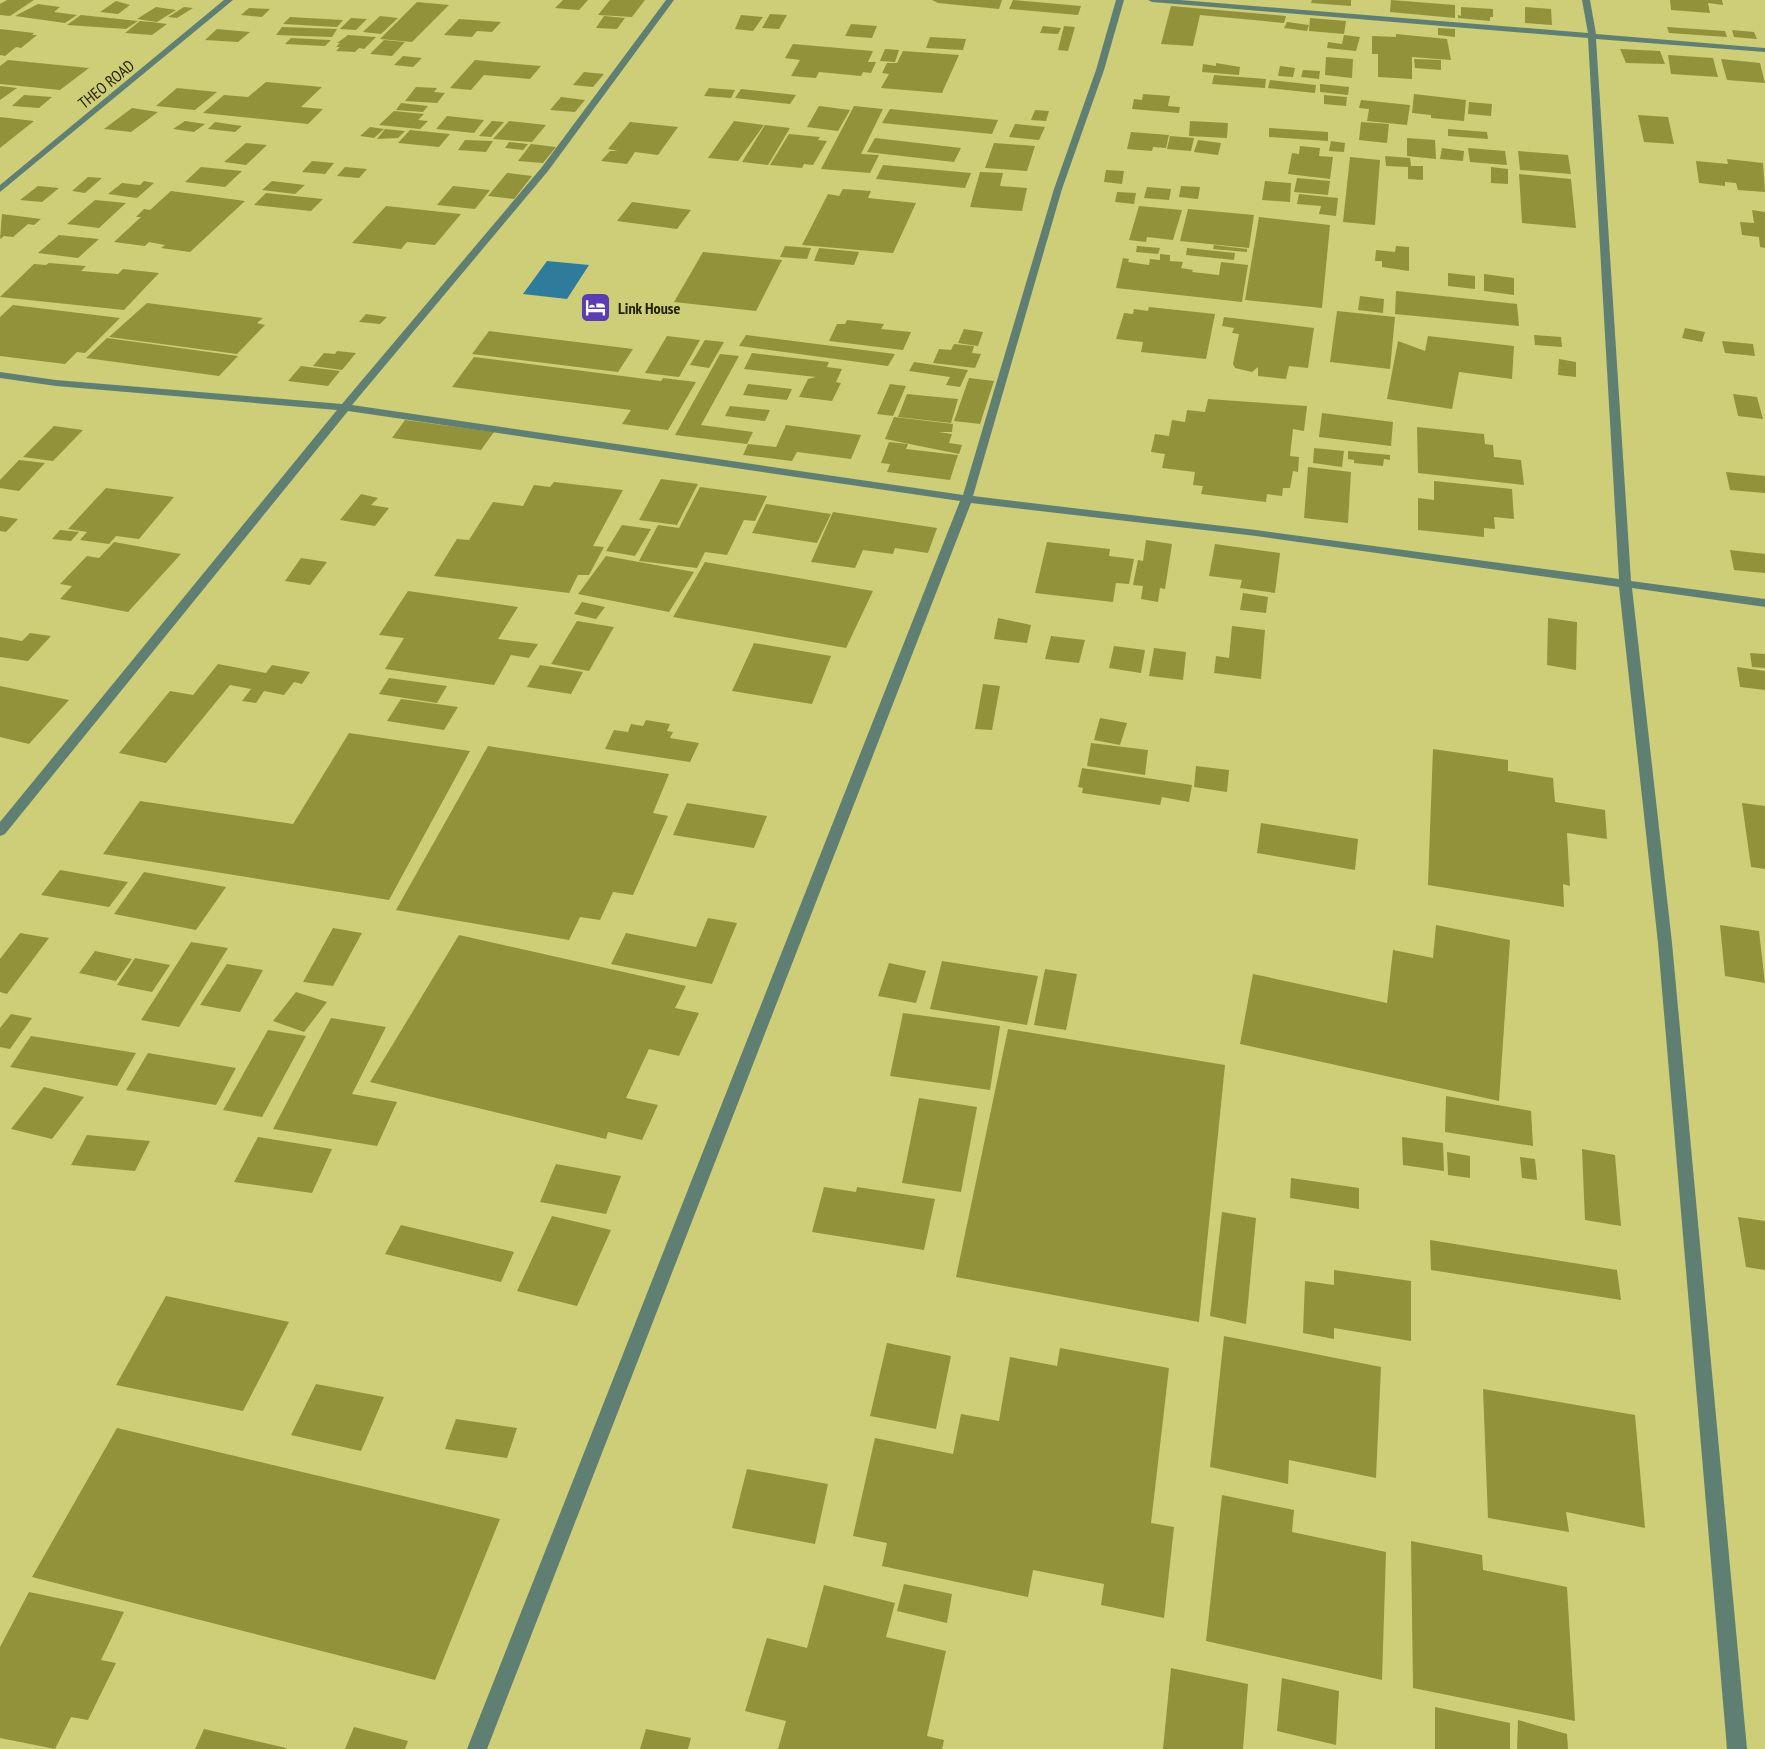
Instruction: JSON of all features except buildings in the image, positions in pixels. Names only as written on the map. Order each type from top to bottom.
[{"type":"street","name":"THEO ROAD","points":[[0,189],[229,0]]},
{"type":"street","points":[[0,831],[345,407],[545,169],[670,0]]},
{"type":"street","points":[[477,1749],[967,499],[1058,189],[1100,70],[1121,0]]},
{"type":"street","points":[[1152,0],[1765,50]]},
{"type":"street","points":[[1586,0],[1592,35],[1625,583],[1665,943],[1737,1749]]},
{"type":"street","points":[[0,375],[56,383],[345,407],[967,499],[1256,533],[1765,603]]},
{"type":"water","points":[[547,261],[589,265],[567,299],[523,294]]},
{"type":"place","name":"Link House","points":[[595,308]]}]
